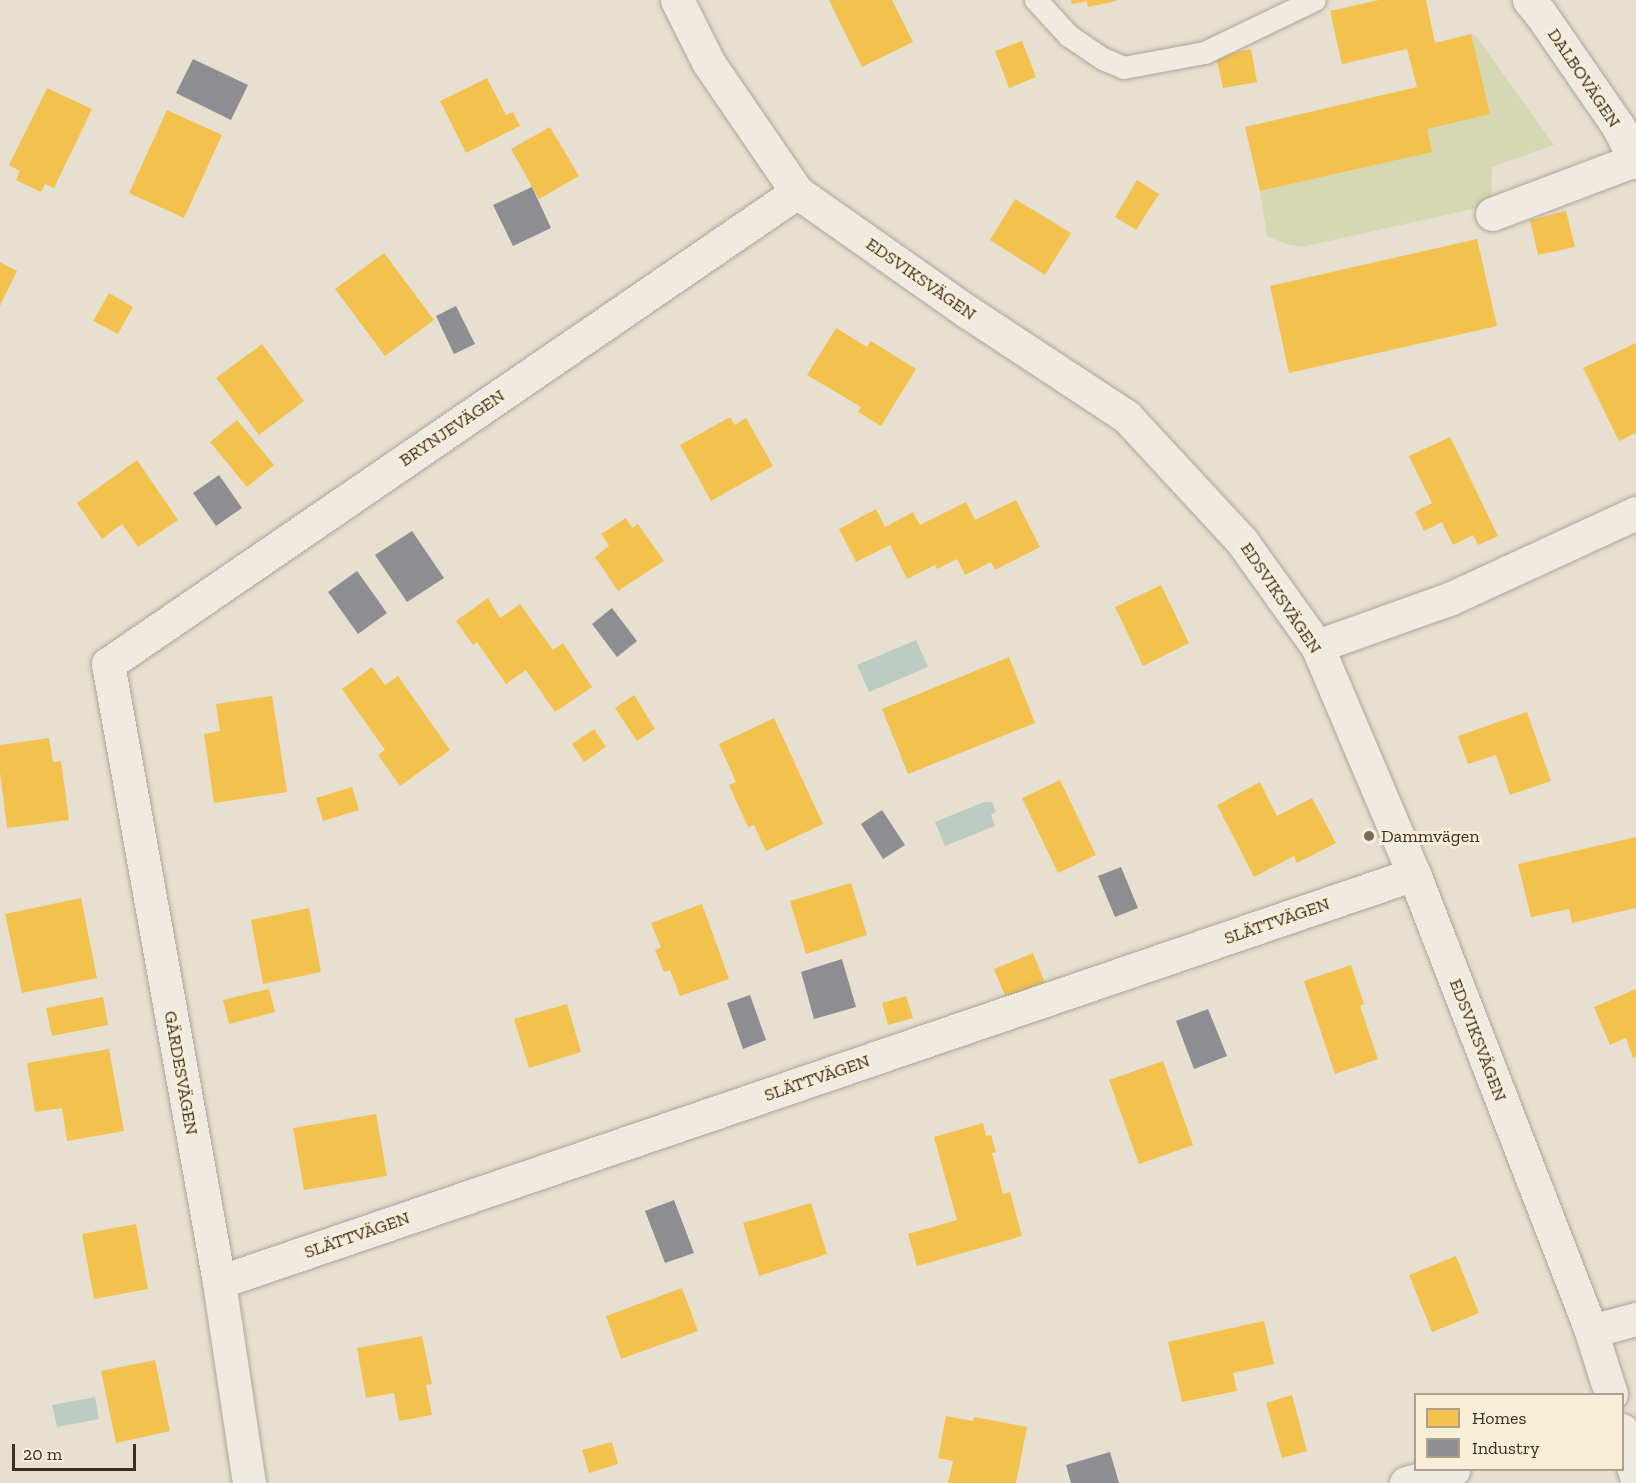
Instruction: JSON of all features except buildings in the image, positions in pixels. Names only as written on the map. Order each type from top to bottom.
[{"type":"street","name":"EDSVIKSVÄGEN","points":[[678,0],[708,62],[797,192],[968,312],[1126,416],[1241,540],[1317,646],[1414,874],[1591,1331],[1610,1393]]},
{"type":"street","name":"DALBOVÄGEN","points":[[1492,214],[1636,161],[1618,126],[1529,0]]},
{"type":"street","name":"BRYNJEVÄGEN","points":[[108,664],[797,192]]},
{"type":"street","points":[[1317,646],[1449,599],[1636,513]]},
{"type":"street","name":"GÄRDESVÄGEN","points":[[108,664],[219,1282],[249,1483]]},
{"type":"street","name":"SLÄTTVÄGEN","points":[[219,1282],[1414,874]]},
{"type":"street","points":[[1591,1331],[1636,1319]]},
{"type":"street","points":[[1624,1434],[1636,1476]]},
{"type":"street","points":[[1407,1483],[1449,1471]]},
{"type":"lane","points":[[1036,0],[1069,36],[1104,59],[1124,68],[1205,53],[1315,0]]},
{"type":"green space","points":[[1471,34],[1477,37],[1554,145],[1492,167],[1491,205],[1302,247],[1286,244],[1267,236],[1260,191],[1431,152],[1427,129]]},
{"type":"shaded area","points":[[916,640],[928,667],[869,692],[857,665]]},
{"type":"shaded area","points":[[984,802],[992,802],[996,812],[991,815],[995,826],[945,846],[935,822]]},
{"type":"shaded area","points":[[95,1397],[99,1419],[57,1427],[52,1405]]},
{"type":"place","name":"Dammvägen","points":[[1369,836]]}]
